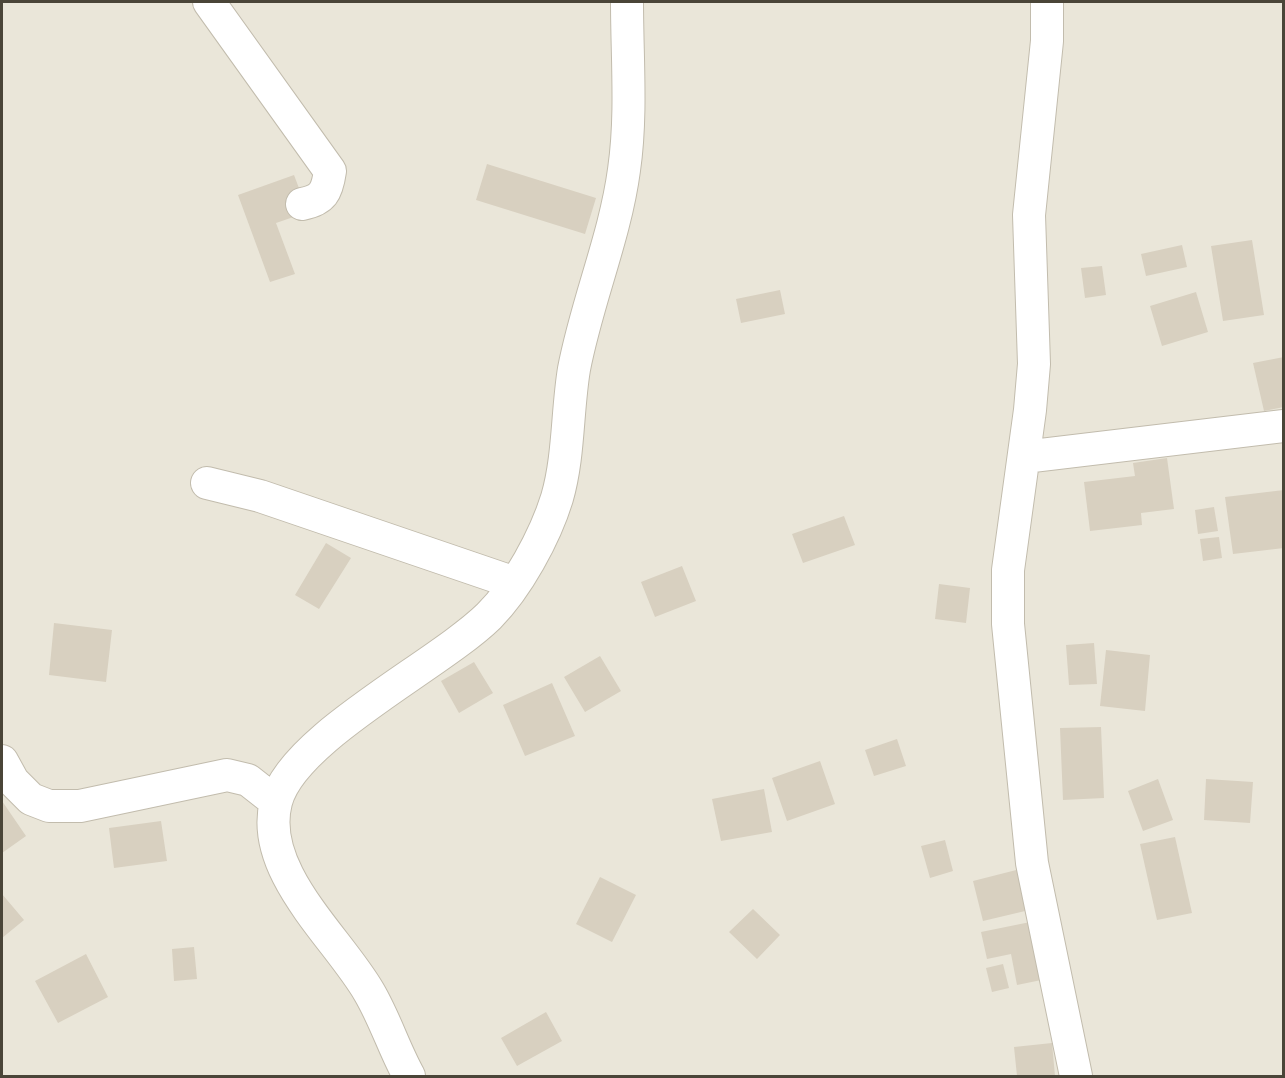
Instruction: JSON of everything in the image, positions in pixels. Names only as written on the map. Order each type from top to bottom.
[{"type":"street","points":[[209,2],[330,171],[327,190],[316,201],[302,204]]},
{"type":"street","points":[[409,1077],[371,995],[345,954],[299,896],[280,860],[274,827],[276,802],[294,767],[323,741],[445,652],[489,616],[515,584],[545,529],[557,497],[574,368],[617,210],[625,167],[627,2]]},
{"type":"street","points":[[1047,2],[1047,41],[1029,215],[1034,364],[1008,570],[1010,661],[1032,863],[1076,1077]]},
{"type":"street","points":[[1024,457],[1284,426]]},
{"type":"street","points":[[207,483],[260,496],[515,584]]},
{"type":"street","points":[[2,761],[13,781],[32,799],[49,806],[80,806],[227,775],[248,780],[276,802]]},
{"type":"shaded area","points":[[2,2],[1283,2],[1283,1076],[2,1076]]},
{"type":"building","points":[[487,164],[596,198],[585,234],[476,200]]},
{"type":"building","points":[[294,175],[308,212],[276,223],[295,274],[270,282],[238,195]]},
{"type":"building","points":[[1252,240],[1264,315],[1223,321],[1211,246]]},
{"type":"building","points":[[1182,245],[1187,267],[1146,276],[1141,254]]},
{"type":"building","points":[[1102,266],[1106,295],[1085,298],[1081,268]]},
{"type":"building","points":[[780,290],[785,314],[741,323],[736,299]]},
{"type":"building","points":[[1196,292],[1208,332],[1162,346],[1150,306]]},
{"type":"building","points":[[1284,357],[1284,407],[1264,411],[1253,363]]},
{"type":"building","points":[[1167,458],[1174,509],[1141,513],[1142,525],[1090,531],[1084,482],[1135,476],[1133,463]]},
{"type":"building","points":[[1284,490],[1284,548],[1233,554],[1225,497]]},
{"type":"building","points":[[1214,507],[1218,531],[1198,534],[1195,510]]},
{"type":"building","points":[[844,516],[855,545],[803,563],[792,534]]},
{"type":"building","points":[[1219,537],[1222,558],[1203,561],[1200,539]]},
{"type":"building","points":[[326,543],[351,558],[319,609],[295,595]]},
{"type":"building","points":[[682,566],[696,601],[655,617],[641,582]]},
{"type":"building","points":[[939,584],[970,588],[966,623],[935,619]]},
{"type":"building","points":[[54,623],[112,630],[106,682],[49,675]]},
{"type":"building","points":[[1094,643],[1097,684],[1069,685],[1066,645]]},
{"type":"building","points":[[1106,650],[1150,655],[1145,711],[1100,706]]},
{"type":"building","points":[[600,656],[621,691],[585,712],[564,677]]},
{"type":"building","points":[[474,662],[493,693],[459,713],[441,681]]},
{"type":"building","points":[[552,683],[575,736],[525,756],[503,705]]},
{"type":"building","points":[[1101,727],[1104,798],[1063,800],[1060,728]]},
{"type":"building","points":[[897,739],[906,766],[874,776],[865,750]]},
{"type":"building","points":[[820,761],[835,804],[787,821],[772,778]]},
{"type":"building","points":[[1158,779],[1173,820],[1143,831],[1128,791]]},
{"type":"building","points":[[1206,779],[1253,782],[1250,823],[1204,820]]},
{"type":"building","points":[[764,789],[772,832],[721,841],[712,799]]},
{"type":"building","points":[[2,801],[26,836],[2,853]]},
{"type":"building","points":[[161,821],[167,861],[114,868],[109,828]]},
{"type":"building","points":[[1175,837],[1192,913],[1157,920],[1140,844]]},
{"type":"building","points":[[945,840],[953,871],[930,878],[921,846]]},
{"type":"building","points":[[1032,866],[1042,907],[983,921],[973,881]]},
{"type":"building","points":[[600,877],[636,895],[612,942],[576,924]]},
{"type":"building","points":[[2,894],[24,920],[2,938]]},
{"type":"building","points":[[753,909],[780,935],[757,959],[729,932]]},
{"type":"building","points":[[1045,919],[1056,977],[1017,985],[1011,954],[987,959],[981,932]]},
{"type":"building","points":[[194,947],[197,979],[174,981],[172,949]]},
{"type":"building","points":[[86,954],[108,997],[58,1023],[35,981]]},
{"type":"building","points":[[1003,964],[1009,988],[992,992],[986,968]]},
{"type":"building","points":[[546,1012],[562,1041],[517,1066],[501,1038]]},
{"type":"building","points":[[1052,1043],[1055,1076],[1017,1076],[1014,1047]]}]
